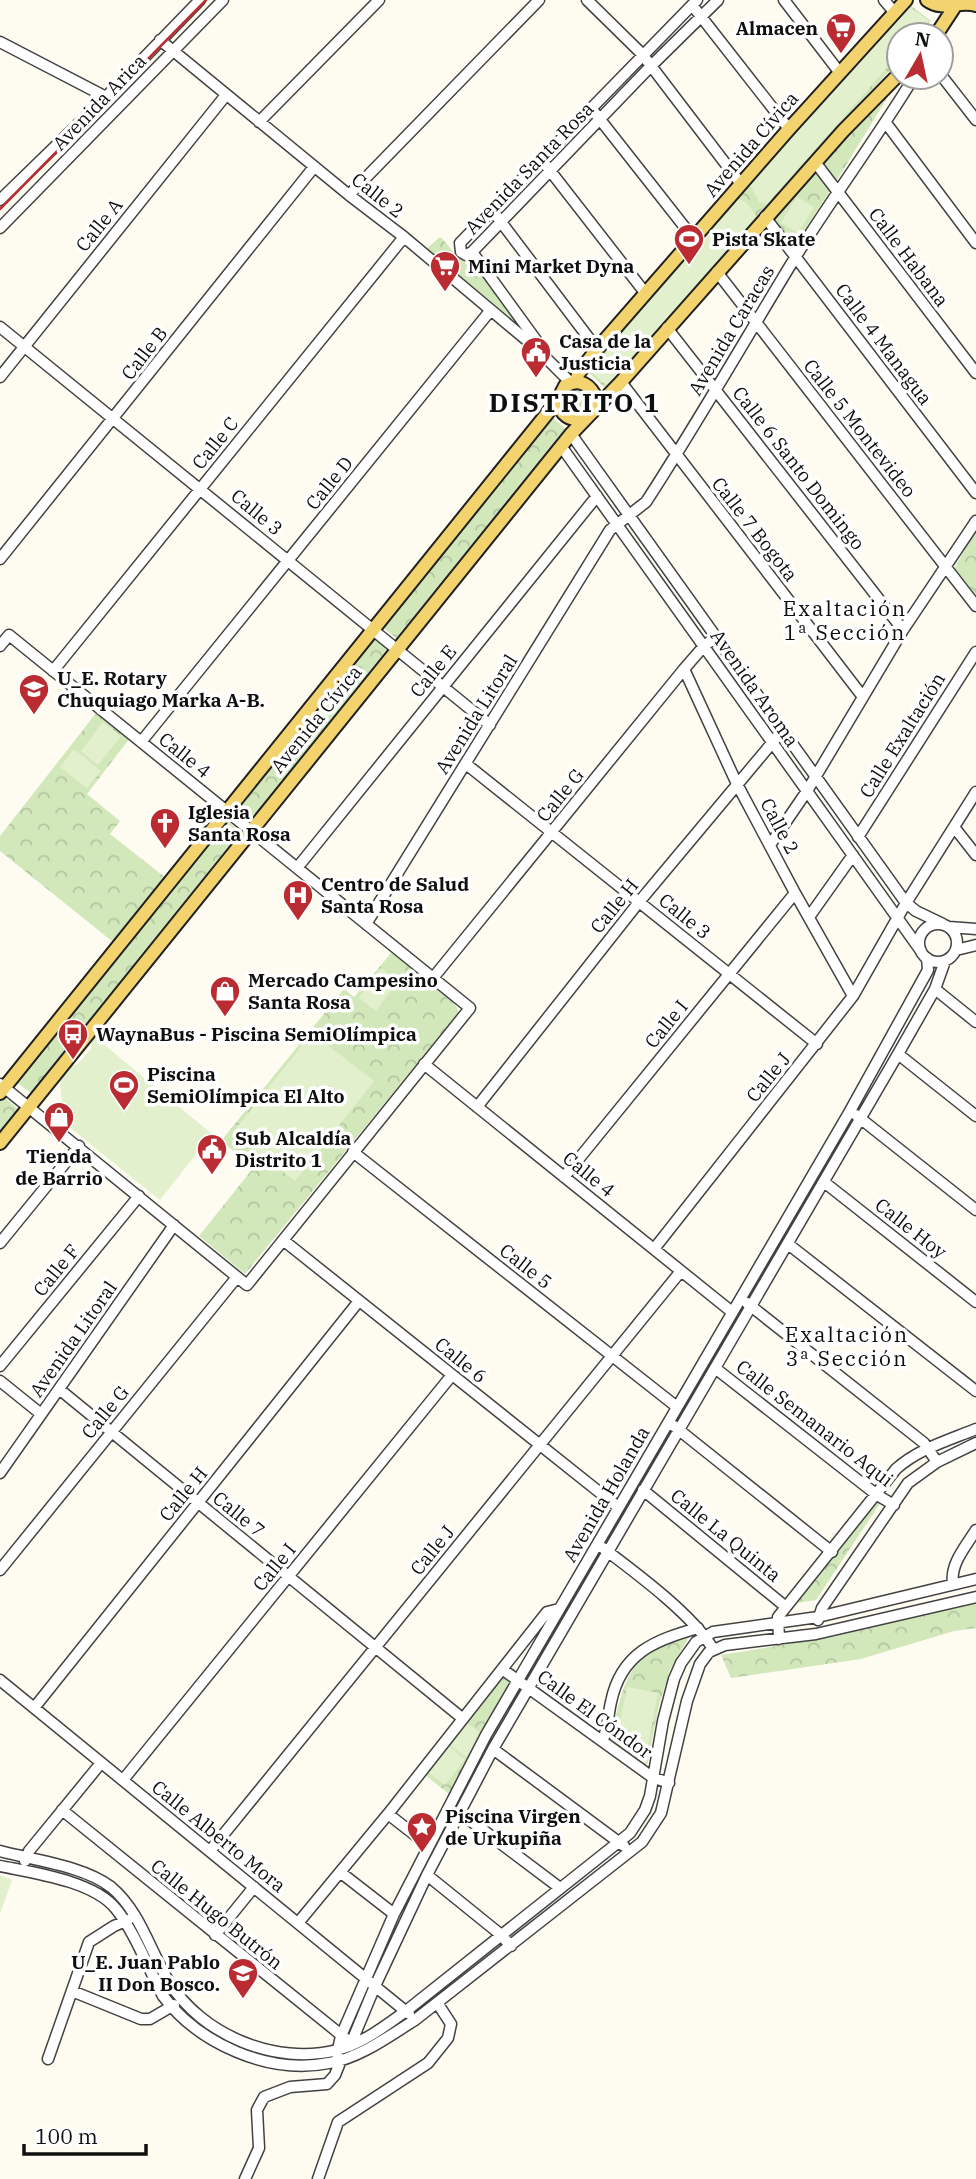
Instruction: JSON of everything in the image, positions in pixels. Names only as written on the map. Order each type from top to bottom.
[{"type":"main road","name":"Avenida Cívica","points":[[573,382],[597,349],[906,0]]},
{"type":"main road","points":[[928,0],[941,6],[958,2],[976,5]]},
{"type":"main road","points":[[945,21],[958,2]]},
{"type":"main road","name":"Avenida Cívica","points":[[0,1143],[570,434],[621,382],[765,216],[885,89]]},
{"type":"main road","points":[[573,382],[587,385],[594,394],[595,405],[589,414],[572,419],[566,417],[558,407],[558,400],[561,390],[573,382]]},
{"type":"main road","name":"Avenida Cívica","points":[[1,1088],[558,400]]},
{"type":"street","name":"Avenida Arica","points":[[0,200],[106,97],[200,0]]},
{"type":"street","name":"Avenida Arica","points":[[0,228],[223,0]]},
{"type":"street","points":[[259,122],[379,0]]},
{"type":"street","points":[[349,195],[539,0]]},
{"type":"street","points":[[587,0],[642,54],[741,184]]},
{"type":"street","name":"Avenida Santa Rosa","points":[[694,2],[460,243],[461,252],[466,255],[472,252],[718,0]]},
{"type":"street","points":[[784,0],[840,73]]},
{"type":"street","points":[[884,0],[895,13]]},
{"type":"street","points":[[694,2],[701,17],[789,129]]},
{"type":"street","name":"Calle 2","points":[[160,40],[404,237],[573,382]]},
{"type":"street","points":[[0,42],[106,97]]},
{"type":"street","name":"Avenida Caracas","points":[[617,524],[646,502],[837,192],[905,91]]},
{"type":"street","points":[[953,91],[976,120]]},
{"type":"street","name":"Calle A","points":[[0,377],[226,95]]},
{"type":"street","points":[[591,107],[694,239]]},
{"type":"street","points":[[886,123],[976,243]]},
{"type":"street","points":[[541,159],[646,294]]},
{"type":"street","name":"Calle Habana","points":[[815,162],[976,373]]},
{"type":"street","name":"Calle B","points":[[0,559],[314,167]]},
{"type":"street","points":[[0,182],[11,188]]},
{"type":"street","points":[[492,210],[597,349]]},
{"type":"street","name":"Calle 4 Managua","points":[[765,216],[976,493]]},
{"type":"street","name":"Calle C","points":[[53,671],[404,237]]},
{"type":"street","points":[[472,252],[536,340],[536,348]]},
{"type":"street","name":"Calle 5 Montevideo","points":[[717,272],[976,606]]},
{"type":"street","name":"Calle D","points":[[141,742],[490,311]]},
{"type":"street","name":"Calle 3","points":[[0,327],[490,725]]},
{"type":"street","name":"Calle 6 Santo Domingo","points":[[667,328],[903,630]]},
{"type":"street","name":"Calle 7 Bogota","points":[[621,382],[863,697]]},
{"type":"street","name":"Avenida Aroma","points":[[570,434],[906,903],[945,925],[976,929]]},
{"type":"street","name":"Avenida Aroma","points":[[561,446],[924,955]]},
{"type":"street","name":"Calle E","points":[[297,868],[597,496]]},
{"type":"street","points":[[770,845],[807,791],[903,630],[976,521]]},
{"type":"street","name":"Avenida Litoral","points":[[366,924],[610,530],[617,524]]},
{"type":"street","name":"Calle 4","points":[[0,646],[9,635],[470,1008],[424,1064],[732,1312]]},
{"type":"street","name":"Calle G","points":[[433,978],[684,669],[704,646],[716,638]]},
{"type":"street","name":"Calle Exaltación","points":[[858,837],[976,652]]},
{"type":"street","name":"Calle 2","points":[[684,669],[737,784],[853,996]]},
{"type":"street","name":"Calle H","points":[[477,1107],[639,902],[782,731]]},
{"type":"street","name":"Calle 3","points":[[466,764],[817,1044]]},
{"type":"street","name":"Calle J","points":[[654,1249],[853,996],[906,903],[976,792]]},
{"type":"street","points":[[954,827],[976,855]]},
{"type":"street","points":[[809,916],[853,855]]},
{"type":"street","name":"Calle I","points":[[564,1177],[795,893]]},
{"type":"street","points":[[956,950],[957,939],[945,925],[931,925],[919,939],[924,955],[933,961],[945,961],[956,950],[976,945]]},
{"type":"street","name":"Avenida Holanda","points":[[341,2057],[351,2044],[394,1914],[486,1735],[850,1111],[925,976],[929,965],[924,955]]},
{"type":"street","name":"Avenida Holanda","points":[[341,2057],[341,2036],[493,1749],[898,1054],[936,986],[945,961]]},
{"type":"street","points":[[925,976],[976,1022]]},
{"type":"street","points":[[898,1054],[976,1116]]},
{"type":"street","points":[[1,1088],[79,1146],[247,1285],[424,1064]]},
{"type":"street","points":[[850,1111],[976,1210]]},
{"type":"street","points":[[0,1243],[79,1146]]},
{"type":"street","name":"Calle 5","points":[[353,1152],[677,1407]]},
{"type":"street","name":"Calle Hoy","points":[[824,1182],[976,1302]]},
{"type":"street","name":"Calle F","points":[[0,1366],[139,1196]]},
{"type":"street","name":"Avenida Litoral","points":[[0,1473],[174,1225]]},
{"type":"street","name":"Calle 6","points":[[283,1240],[618,1507]]},
{"type":"street","points":[[788,1244],[976,1391]]},
{"type":"street","name":"Calle J","points":[[210,1851],[681,1271]]},
{"type":"street","name":"Calle G","points":[[0,1570],[237,1277]]},
{"type":"street","points":[[740,1299],[929,1448],[937,1462]]},
{"type":"street","name":"Calle H","points":[[34,1708],[359,1301]]},
{"type":"street","name":"Calle Semanario Aqui","points":[[715,1367],[877,1495],[894,1505]]},
{"type":"street","name":"Calle I","points":[[123,1780],[452,1375]]},
{"type":"street","points":[[0,1381],[41,1414]]},
{"type":"street","name":"Calle 7","points":[[59,1389],[462,1718]]},
{"type":"street","points":[[668,1422],[832,1552]]},
{"type":"street","points":[[779,1639],[777,1622],[786,1607],[896,1469],[906,1460],[929,1448],[976,1429]]},
{"type":"street","points":[[816,1634],[822,1608],[914,1477],[976,1443]]},
{"type":"street","name":"Calle La Quinta","points":[[643,1490],[786,1607]]},
{"type":"street","points":[[953,1583],[955,1564],[976,1530]]},
{"type":"street","points":[[597,1544],[701,1632],[713,1650]]},
{"type":"street","points":[[603,1740],[615,1688],[628,1664],[658,1640],[818,1617],[976,1578]]},
{"type":"street","points":[[0,1866],[78,1885],[101,1895],[117,1910],[171,2007],[211,2037],[247,2056],[283,2064],[304,2065],[341,2057],[415,2020],[438,2004],[642,1842],[653,1829],[661,1812],[692,1682],[704,1657],[713,1650],[725,1646],[816,1634],[976,1597]]},
{"type":"street","points":[[298,1923],[388,1814],[547,1612],[559,1609]]},
{"type":"street","points":[[351,2044],[372,2034],[406,2011],[630,1833],[645,1810],[674,1679],[701,1632]]},
{"type":"street","name":"Calle El Cóndor","points":[[502,1669],[653,1777],[669,1783]]},
{"type":"street","name":"Calle Alberto Mora","points":[[0,1680],[415,2020]]},
{"type":"street","points":[[493,1749],[630,1852]]},
{"type":"street","points":[[23,1871],[26,1858],[101,1763]]},
{"type":"street","name":"Calle Hugo Butrón","points":[[62,1810],[351,2044]]},
{"type":"street","points":[[459,1812],[560,1888]]},
{"type":"street","points":[[388,1814],[429,1846]]},
{"type":"street","points":[[0,1852],[81,1872],[119,1894],[182,1999],[225,2034],[253,2045],[291,2053],[341,2057]]},
{"type":"street","points":[[340,1872],[394,1914]]},
{"type":"street","points":[[427,1875],[500,1934],[510,1946]]},
{"type":"street","points":[[215,1935],[254,1887]]},
{"type":"street","points":[[48,2059],[89,1942],[135,1917]]},
{"type":"street","points":[[72,1991],[141,2019],[150,2019],[182,1999]]},
{"type":"street","points":[[318,2179],[338,2122],[428,2063],[448,2038],[451,2024],[438,2004]]},
{"type":"street","points":[[246,2179],[259,2148],[257,2110],[264,2097],[290,2087],[327,2084],[335,2076],[341,2057]]},
{"type":"green space","points":[[910,5],[930,20],[930,21],[895,21]]},
{"type":"green space","points":[[909,7],[928,20],[928,21],[896,21]]},
{"type":"green space","points":[[885,33],[885,76],[610,387],[604,387],[589,373],[589,367],[741,191]]},
{"type":"green space","points":[[885,34],[885,70],[767,204],[759,202],[750,185]]},
{"type":"green space","points":[[887,91],[891,91],[837,180],[823,162]]},
{"type":"green space","points":[[815,172],[830,191],[794,246],[774,222],[774,218]]},
{"type":"green space","points":[[797,197],[814,207],[798,233],[781,223]]},
{"type":"green space","points":[[739,199],[746,202],[757,217],[607,386],[590,370]]},
{"type":"green space","points":[[440,237],[462,260],[466,262],[471,259],[533,341],[425,250]]},
{"type":"green space","points":[[577,390],[586,393],[589,402],[586,411],[577,414],[568,411],[565,402],[568,393]]},
{"type":"green space","points":[[551,416],[567,430],[396,638],[381,626]]},
{"type":"green space","points":[[976,529],[976,601],[953,571]]},
{"type":"green space","points":[[373,636],[388,648],[253,817],[238,805]]},
{"type":"green space","points":[[97,712],[130,738],[87,794],[120,821],[110,834],[166,878],[113,942],[0,851],[0,836]]},
{"type":"green space","points":[[103,722],[121,736],[98,765],[81,751]]},
{"type":"green space","points":[[74,749],[101,771],[87,788],[60,767]]},
{"type":"green space","points":[[226,820],[241,832],[31,1093],[15,1081]]},
{"type":"green space","points":[[392,952],[455,1004],[459,1012],[245,1274],[199,1236],[254,1167],[221,1141],[344,989],[354,997]]},
{"type":"green space","points":[[381,968],[398,981],[376,1011],[359,998]]},
{"type":"green space","points":[[312,1033],[374,1081],[295,1181],[233,1132]]},
{"type":"green space","name":"Piscina SemiOlímpica El Alto","points":[[95,1037],[212,1134],[160,1200],[64,1123],[60,1081],[72,1065],[78,1064],[91,1049],[91,1041]]},
{"type":"green space","points":[[4,1097],[19,1110],[0,1133],[0,1102]]},
{"type":"green space","points":[[875,1499],[881,1502],[816,1600],[790,1604]]},
{"type":"green space","points":[[976,1602],[976,1628],[954,1631],[861,1659],[731,1678],[721,1655],[837,1636],[963,1603]]},
{"type":"green space","points":[[689,1637],[670,1670],[659,1705],[647,1766],[610,1743],[624,1689],[639,1661],[652,1650],[668,1642]]},
{"type":"green space","points":[[503,1674],[513,1681],[450,1795],[424,1774]]},
{"type":"green space","points":[[627,1687],[658,1693],[648,1745],[617,1739]]},
{"type":"green space","points":[[467,1723],[482,1734],[466,1757],[451,1746]]},
{"type":"green space","points":[[449,1747],[465,1759],[445,1785],[429,1773]]},
{"type":"green space","points":[[0,1875],[12,1880],[0,1914]]},
{"type":"railway","points":[[0,209],[206,0]]},
{"type":"place","name":"Almacen","points":[[841,55]]},
{"type":"place","name":"Pista Skate","points":[[689,266]]},
{"type":"place","name":"Mini Market Dyna","points":[[445,293]]},
{"type":"place","name":"Casa de la Justicia","points":[[536,379]]},
{"type":"place","name":"U_E. Rotary Chuquiago Marka A-B.","points":[[34,716]]},
{"type":"place","name":"Iglesia Santa Rosa","points":[[165,850]]},
{"type":"place","name":"Centro de Salud Santa Rosa","points":[[298,922]]},
{"type":"place","name":"Mercado Campesino Santa Rosa","points":[[225,1018]]},
{"type":"place","name":"WaynaBus - Piscina SemiOlímpica","points":[[73,1061]]},
{"type":"place","name":"Piscina SemiOlímpica El Alto","points":[[124,1112]]},
{"type":"place","name":"Tienda de Barrio","points":[[59,1144]]},
{"type":"place","name":"Sub Alcaldía Distrito 1","points":[[212,1176]]},
{"type":"place","name":"Piscina Virgen de Urkupiña","points":[[422,1854]]},
{"type":"place","name":"U_E. Juan Pablo II Don Bosco.","points":[[243,2000]]},
{"type":"district","name":"DISTRITO 1","points":[[575,402]]},
{"type":"district","name":"Exaltación 1ª Sección","points":[[845,620]]},
{"type":"district","name":"Exaltación 3ª Sección","points":[[847,1346]]}]
